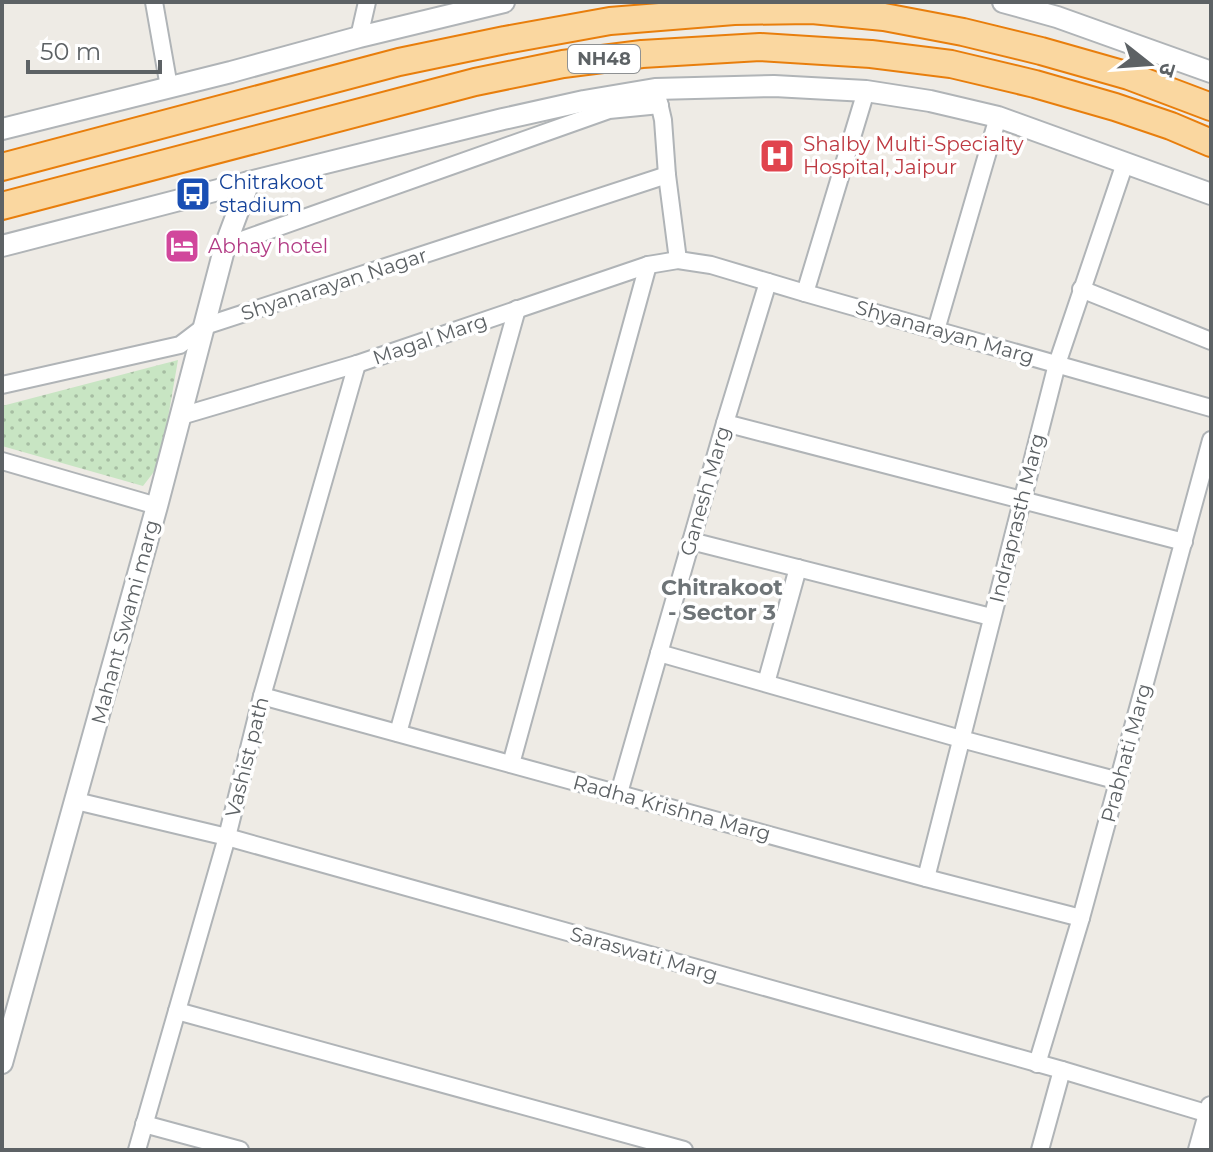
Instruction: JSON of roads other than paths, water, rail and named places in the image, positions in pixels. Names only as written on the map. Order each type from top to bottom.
[{"type":"highway","name":"NH48","points":[[2,167],[399,62],[610,21],[734,11],[812,10],[884,17],[963,32],[1129,76],[1211,107]]},
{"type":"highway","name":"NH48","points":[[2,206],[475,82],[563,64],[642,54],[760,47],[871,54],[951,64],[1115,107],[1211,143]]},
{"type":"street","points":[[154,2],[169,87]]},
{"type":"street","points":[[359,37],[367,2]]},
{"type":"street","points":[[2,129],[504,2]]},
{"type":"street","points":[[1003,2],[1057,17],[1211,72]]},
{"type":"street","points":[[2,246],[557,107],[774,86],[866,91],[930,101],[998,117],[1211,194]]},
{"type":"street","points":[[805,293],[866,91]]},
{"type":"street","points":[[658,97],[678,260]]},
{"type":"street","points":[[225,246],[609,110],[658,97]]},
{"type":"street","points":[[936,330],[998,117]]},
{"type":"street","name":"Indraprasth Marg","points":[[926,878],[1057,364],[1125,163]]},
{"type":"street","name":"Shyanarayan Nagar","points":[[2,385],[180,345],[205,326],[667,175]]},
{"type":"street","name":"Mahant Swami marg","points":[[2,1063],[5,1038],[76,801],[225,246],[249,182]]},
{"type":"street","name":"Shyanarayan Marg","points":[[678,260],[711,265],[1211,408]]},
{"type":"street","name":"Magal Marg","points":[[181,416],[357,364],[648,265],[678,260]]},
{"type":"street","points":[[511,764],[648,265]]},
{"type":"street","name":"Ganesh Marg","points":[[619,793],[768,282]]},
{"type":"street","points":[[1081,289],[1211,341]]},
{"type":"street","points":[[398,733],[517,309]]},
{"type":"street","name":"Vashist path","points":[[137,1150],[357,364]]},
{"type":"street","points":[[725,423],[1184,542]]},
{"type":"street","name":"Prabhati Marg","points":[[1037,1064],[1081,918],[1211,440]]},
{"type":"street","points":[[3,466],[157,506]]},
{"type":"street","points":[[691,541],[991,617]]},
{"type":"street","points":[[766,683],[798,568]]},
{"type":"street","points":[[659,653],[1119,781]]},
{"type":"street","name":"Radha Krishna Marg","points":[[262,696],[1081,918]]},
{"type":"street","name":"Saraswati Marg","points":[[76,801],[227,837],[1210,1110]]},
{"type":"street","points":[[177,1011],[684,1150]]},
{"type":"street","points":[[1040,1150],[1062,1070]]},
{"type":"street","points":[[1199,1150],[1210,1110]]},
{"type":"street","points":[[144,1124],[240,1150]]},
{"type":"place","name":"Shalby Multi-Specialty Hospital, Jaipur","points":[[777,156]]},
{"type":"place","name":"Chitrakoot stadium","points":[[193,194]]},
{"type":"place","name":"Abhay hotel","points":[[182,246]]},
{"type":"district","name":"Chitrakoot - Sector 3","points":[[722,600]]}]
